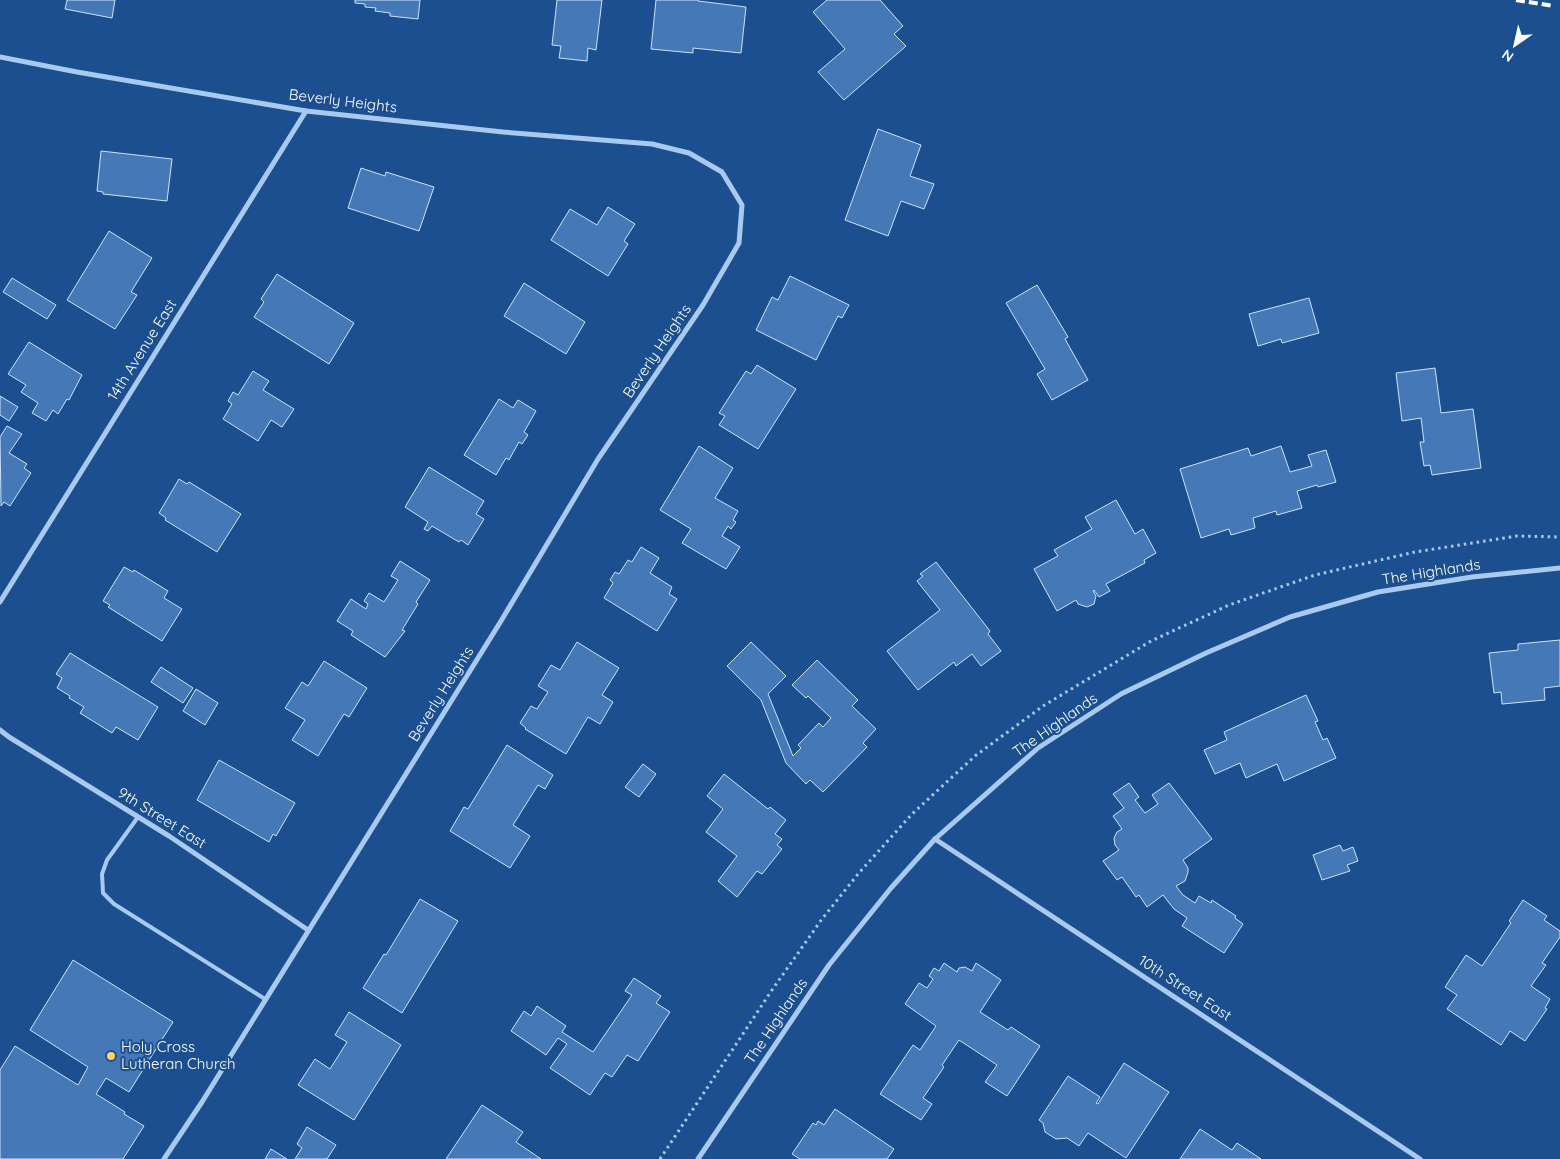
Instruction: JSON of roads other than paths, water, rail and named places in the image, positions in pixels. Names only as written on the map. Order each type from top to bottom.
[{"type":"street","name":"Beverly Heights","points":[[0,57],[306,111],[502,132],[661,146],[689,153],[722,172],[742,205],[739,243],[703,305],[598,459],[496,629],[202,1102],[164,1159]]},
{"type":"street","name":"14th Avenue East","points":[[0,602],[306,111]]},
{"type":"street","name":"The Highlands","points":[[698,1159],[829,965],[891,888],[935,839],[1038,748],[1121,694],[1206,652],[1290,618],[1378,592],[1472,577],[1560,568]]},
{"type":"street","name":"9th Street East","points":[[0,730],[138,817],[308,930]]},
{"type":"street","name":"10th Street East","points":[[935,839],[1420,1159]]},
{"type":"lane","points":[[138,817],[107,860],[102,874],[102,893],[114,904],[265,999]]},
{"type":"railway","points":[[1516,0],[1554,6]]},
{"type":"place","name":"Holy Cross Lutheran Church","points":[[111,1056]]}]
